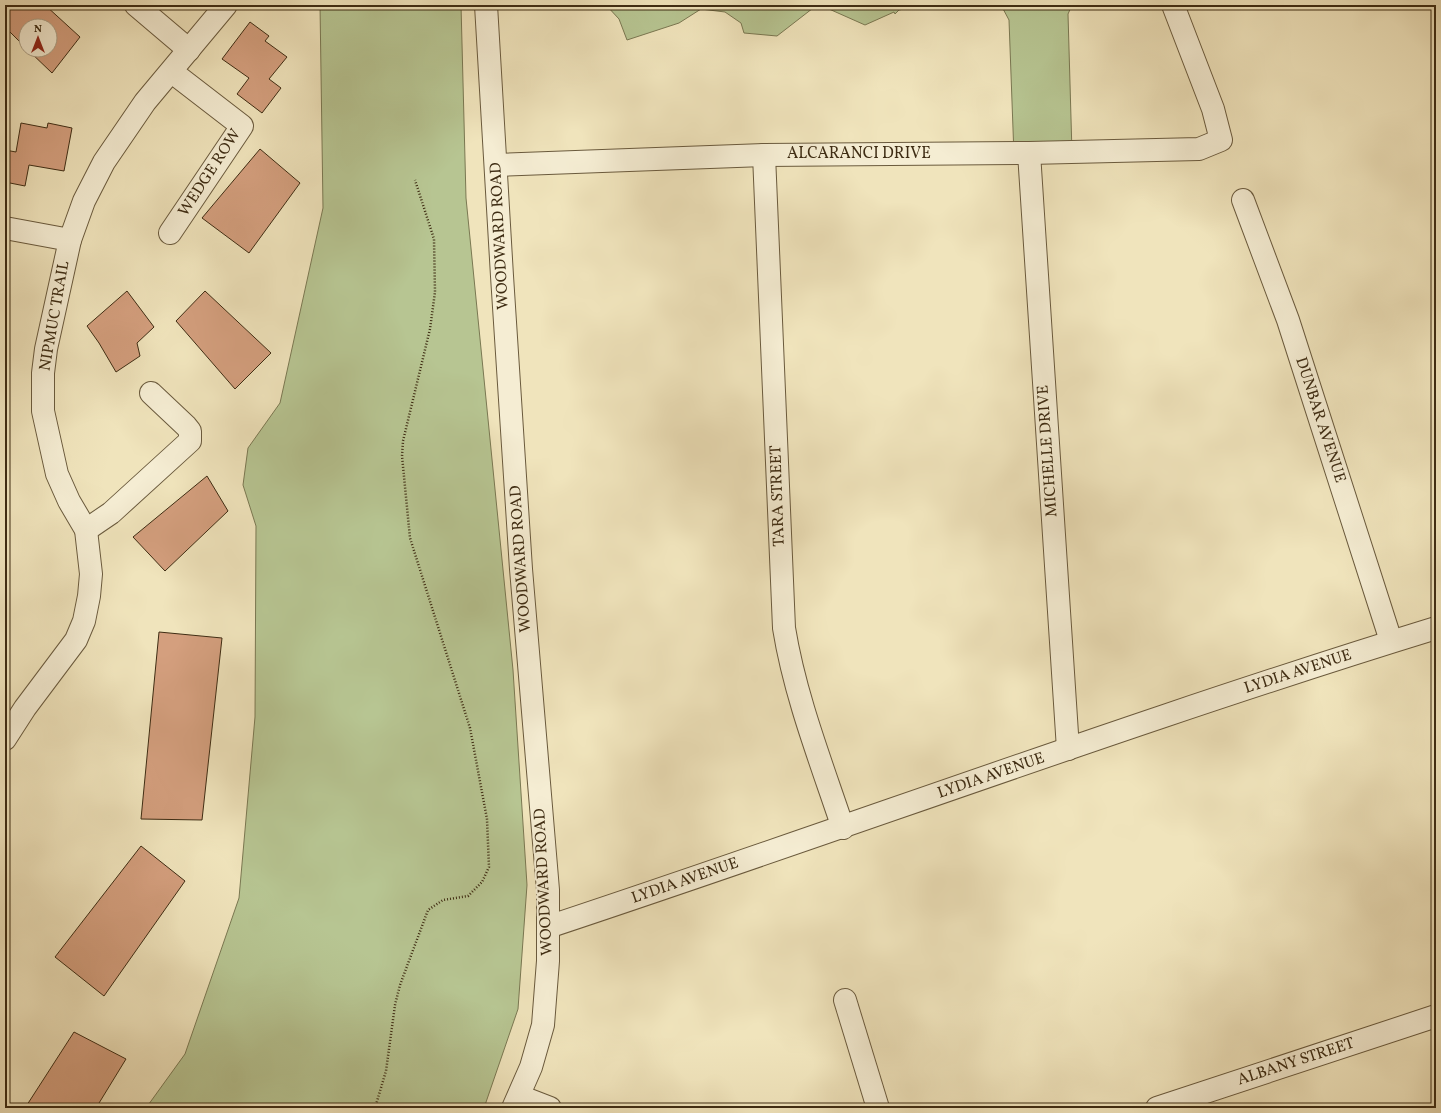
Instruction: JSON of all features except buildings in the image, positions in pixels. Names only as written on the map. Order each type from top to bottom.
[{"type":"street","points":[[136,5],[189,50]]},
{"type":"street","name":"NIPMUC TRAIL","points":[[5,739],[24,708],[76,640],[84,622],[91,574],[86,530],[69,501],[57,474],[43,411],[43,373],[46,349],[70,240],[84,201],[104,162],[145,102],[172,72],[226,5]]},
{"type":"street","name":"WOODWARD ROAD","points":[[486,5],[521,561],[548,890],[548,961],[543,1025],[531,1067],[516,1102]]},
{"type":"street","name":"ALCARANCI DRIVE","points":[[496,165],[764,154],[1029,153],[1199,148],[1221,140],[1213,108],[1173,5]]},
{"type":"street","name":"WEDGE ROW","points":[[170,233],[242,126],[172,72]]},
{"type":"street","name":"MICHELLE DRIVE","points":[[1029,153],[1068,749]]},
{"type":"street","name":"TARA STREET","points":[[764,154],[784,628],[787,650],[806,718],[843,828]]},
{"type":"street","name":"DUNBAR AVENUE","points":[[1243,200],[1288,320],[1391,642]]},
{"type":"street","points":[[5,228],[70,240]]},
{"type":"street","points":[[86,530],[111,513],[190,440],[190,431],[186,426],[150,393]]},
{"type":"street","name":"LYDIA AVENUE","points":[[548,927],[843,828],[1068,749],[1436,628]]},
{"type":"street","points":[[845,1000],[878,1108]]},
{"type":"street","name":"ALBANY STREET","points":[[1156,1108],[1436,1016]]},
{"type":"street","points":[[516,1102],[550,1108]]},
{"type":"path","points":[[375,1108],[386,1071],[394,1012],[400,985],[428,910],[443,900],[468,896],[482,882],[489,867],[487,819],[470,728],[410,538],[404,484],[402,456],[403,441],[430,330],[435,292],[434,239],[415,180]]},
{"type":"green space","points":[[320,5],[461,5],[466,198],[513,670],[527,885],[518,1009],[484,1108],[146,1108],[185,1054],[239,898],[255,717],[256,526],[243,485],[248,448],[280,403],[323,208]]},
{"type":"green space","points":[[606,5],[817,5],[777,36],[744,33],[741,23],[725,12],[701,9],[679,23],[627,40],[619,19]]},
{"type":"green space","points":[[820,5],[923,5],[899,10],[895,14],[894,12],[865,25]]},
{"type":"green space","points":[[1001,5],[1072,5],[1068,14],[1072,153],[1014,156],[1009,20]]}]
